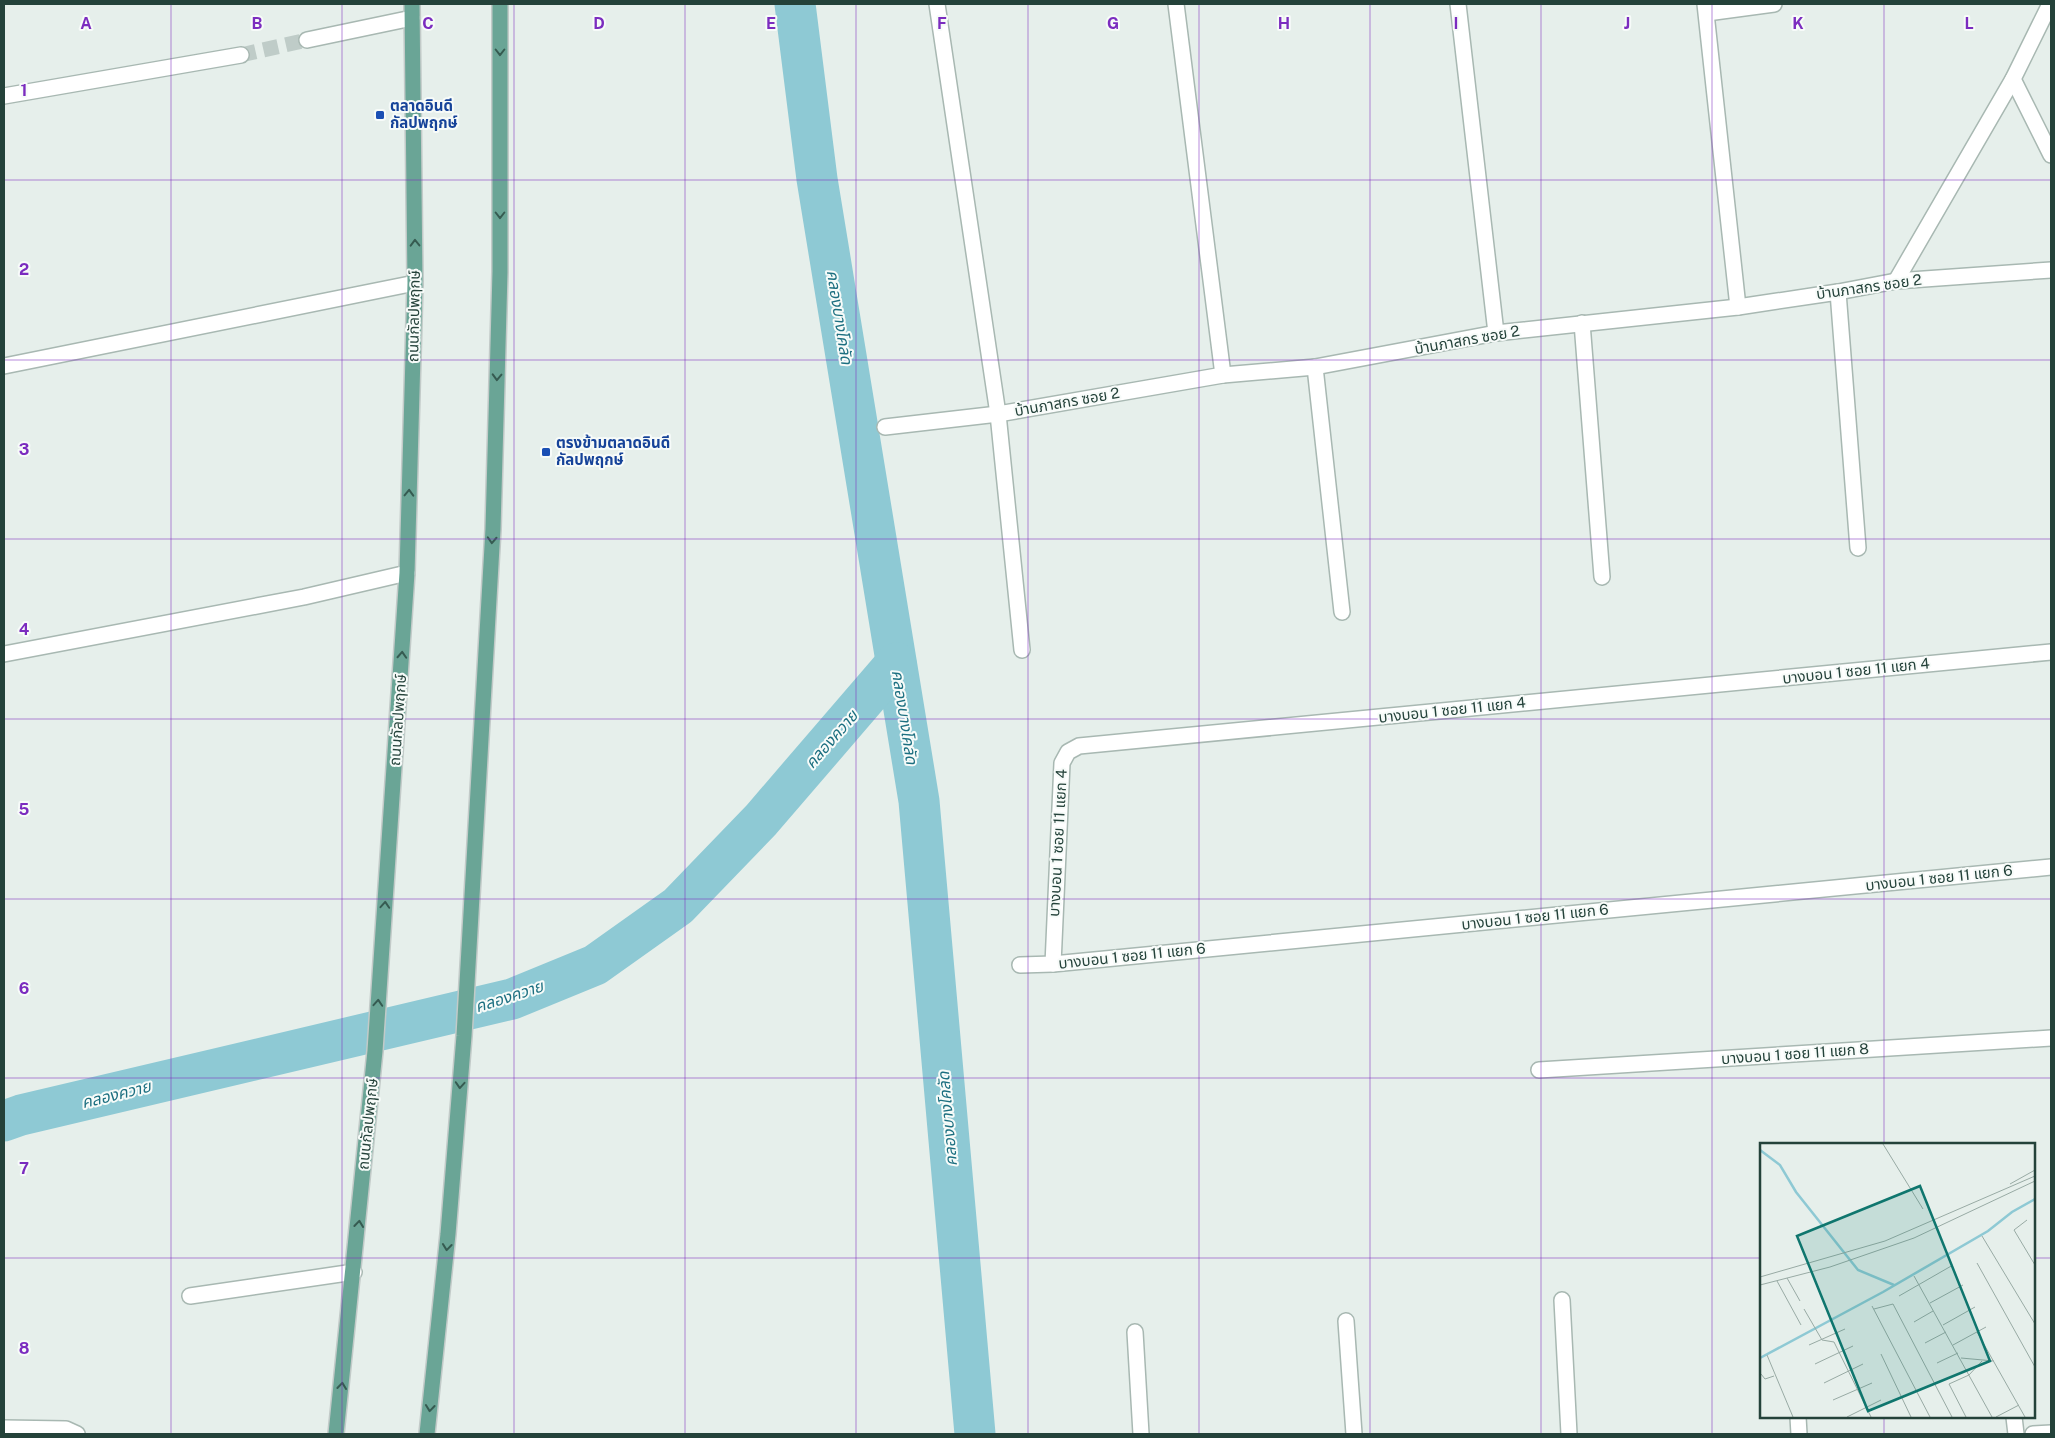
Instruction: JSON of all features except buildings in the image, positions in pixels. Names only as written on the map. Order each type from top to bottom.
[{"type":"main road","points":[[427,1434],[448,1234],[464,1036],[493,519],[500,272],[500,4]]},
{"type":"main road","name":"ถนนกัลปพฤกษ์","points":[[336,1434],[375,1051],[407,573],[415,283],[412,11]]},
{"type":"street","points":[[936,4],[998,414],[1022,650]]},
{"type":"street","points":[[1176,4],[1223,375]]},
{"type":"street","points":[[1458,4],[1496,333]]},
{"type":"street","points":[[1738,307],[1706,9],[1774,4]]},
{"type":"street","points":[[1896,281],[2013,79],[2050,4]]},
{"type":"street","points":[[307,40],[412,11]]},
{"type":"street","points":[[4,96],[241,55]]},
{"type":"street","points":[[2013,79],[2051,155]]},
{"type":"street","name":"บ้านภาสกร ซอย 2","points":[[885,427],[998,414],[1223,375],[1315,367],[1496,333],[1738,307],[1896,281],[2051,270]]},
{"type":"street","points":[[4,366],[415,283]]},
{"type":"street","points":[[1838,292],[1858,548]]},
{"type":"street","points":[[1582,323],[1602,577]]},
{"type":"street","points":[[1315,367],[1342,612]]},
{"type":"street","points":[[4,654],[304,597],[407,573]]},
{"type":"street","name":"บางบอน 1 ซอย 11 แยก 4","points":[[1053,964],[1062,762],[1068,752],[1079,746],[2051,652]]},
{"type":"street","name":"บางบอน 1 ซอย 11 แยก 6","points":[[1020,965],[1053,964],[2051,866]]},
{"type":"street","name":"บางบอน 1 ซอย 11 แยก 8","points":[[1539,1070],[2051,1038]]},
{"type":"street","points":[[190,1296],[354,1272]]},
{"type":"street","points":[[1562,1300],[1569,1434]]},
{"type":"street","points":[[1346,1321],[1354,1434]]},
{"type":"street","points":[[1135,1332],[1141,1434]]},
{"type":"street","points":[[1798,1418],[1799,1434]]},
{"type":"street","points":[[2014,1418],[2016,1434]]},
{"type":"street","points":[[4,1428],[66,1429],[77,1434]]},
{"type":"street","points":[[2033,1434],[2051,1433]]},
{"type":"waterway","name":"คลองบางโคลัด","points":[[795,4],[817,179],[919,801],[975,1434]]},
{"type":"waterway","name":"คลองควาย","points":[[4,1121],[21,1115],[512,999],[595,965],[678,906],[761,820],[896,663]]},
{"type":"tunnel","points":[[241,55],[307,40]]},
{"type":"place","name":"ตลาดอินดี กัลปพฤกษ์","points":[[380,115]]},
{"type":"place","name":"ตรงข้ามตลาดอินดี กัลปพฤกษ์","points":[[546,452]]}]
